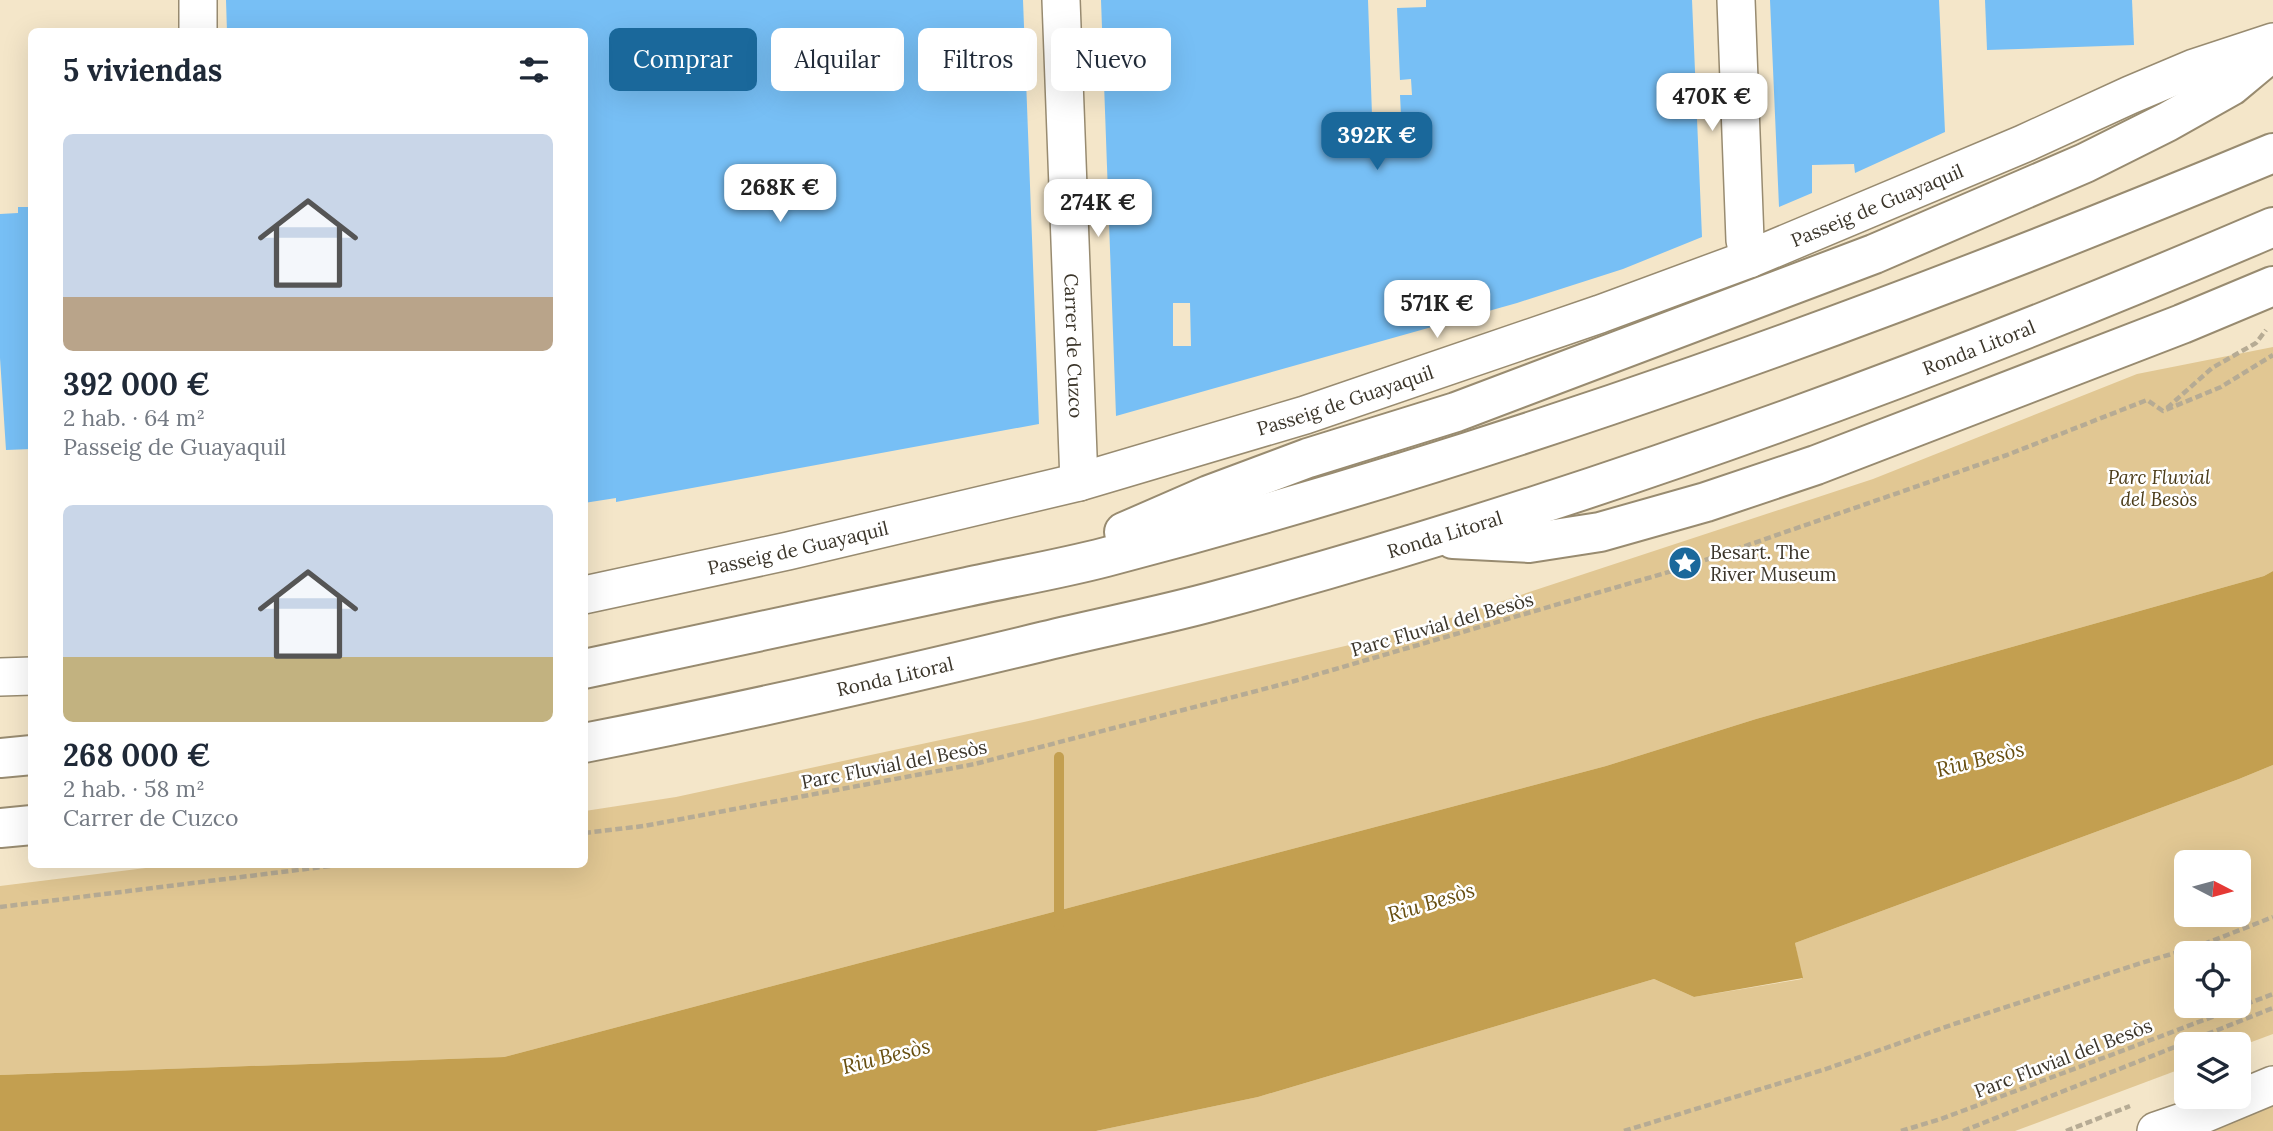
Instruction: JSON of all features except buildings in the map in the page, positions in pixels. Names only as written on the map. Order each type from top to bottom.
[{"type":"highway","points":[[1032,573],[1209,495],[1308,458],[1456,412],[1874,254],[2085,163],[2167,122],[2231,86],[2273,51]]},
{"type":"highway","points":[[588,668],[1102,559],[1315,499],[1581,415],[1806,337],[2001,264],[2273,153]]},
{"type":"highway","name":"Ronda Litoral","points":[[588,742],[881,681],[1216,601],[1430,538],[1833,404],[2045,323],[2273,227]]},
{"type":"highway","points":[[1430,538],[1529,543],[1601,532],[1706,502],[1816,465],[2182,324],[2273,286]]},
{"type":"highway","points":[[0,758],[28,755]]},
{"type":"highway","points":[[0,828],[28,825]]},
{"type":"street","points":[[198,0],[198,28]]},
{"type":"street","name":"Carrer de Cuzco","points":[[1061,0],[1079,482]]},
{"type":"street","points":[[1736,0],[1745,240],[1749,259]]},
{"type":"street","name":"Passeig de Guayaquil","points":[[588,594],[788,551],[1079,482],[1305,415],[1600,314],[1749,259],[1998,155],[2140,90],[2194,68],[2273,43]]},
{"type":"street","points":[[0,677],[28,676]]},
{"type":"street","points":[[2156,1131],[2273,1085]]},
{"type":"path","points":[[2163,411],[2213,368],[2256,343]]},
{"type":"path","points":[[2163,411],[2221,387],[2273,355]]},
{"type":"path","name":"Parc Fluvial del Besòs","points":[[588,833],[644,826],[975,764],[1291,682],[1679,569],[2007,455],[2147,400],[2163,411]]},
{"type":"path","points":[[0,907],[314,868]]},
{"type":"path","points":[[1624,1131],[1826,1069],[2141,962],[2199,946],[2273,918]]},
{"type":"path","name":"Parc Fluvial del Besòs","points":[[1901,1131],[1941,1119],[2273,994]]},
{"type":"path","name":"Parc Fluvial del Besòs","points":[[1963,1131],[2273,1008]]},
{"type":"green space","name":"Parc Fluvial del Besòs","points":[[2273,347],[2273,571],[2264,576],[1756,719],[1606,766],[504,1057],[0,1075],[0,886],[146,868],[588,868],[588,811],[676,797],[1033,720],[1417,629],[1873,479],[2137,374]]},
{"type":"green space","points":[[2273,765],[2273,1034],[2251,1042],[2251,1032],[2174,1032],[2174,1071],[2015,1131],[1096,1131],[1258,1097],[1654,979],[1694,997],[1802,979],[1795,943]]},
{"type":"green space","points":[[2273,1100],[2273,1131],[2179,1131],[2251,1109]]},
{"type":"water","name":"Riu Besòs","points":[[2273,571],[2273,765],[1795,943],[1803,978],[1694,997],[1654,979],[1258,1097],[1096,1131],[0,1131],[0,1075],[504,1057],[1606,766],[1756,719],[2264,576]]},
{"type":"waterway","points":[[1059,757],[1059,925]]},
{"type":"place","name":"Besart. The River Museum","points":[[1685,563]]}]
